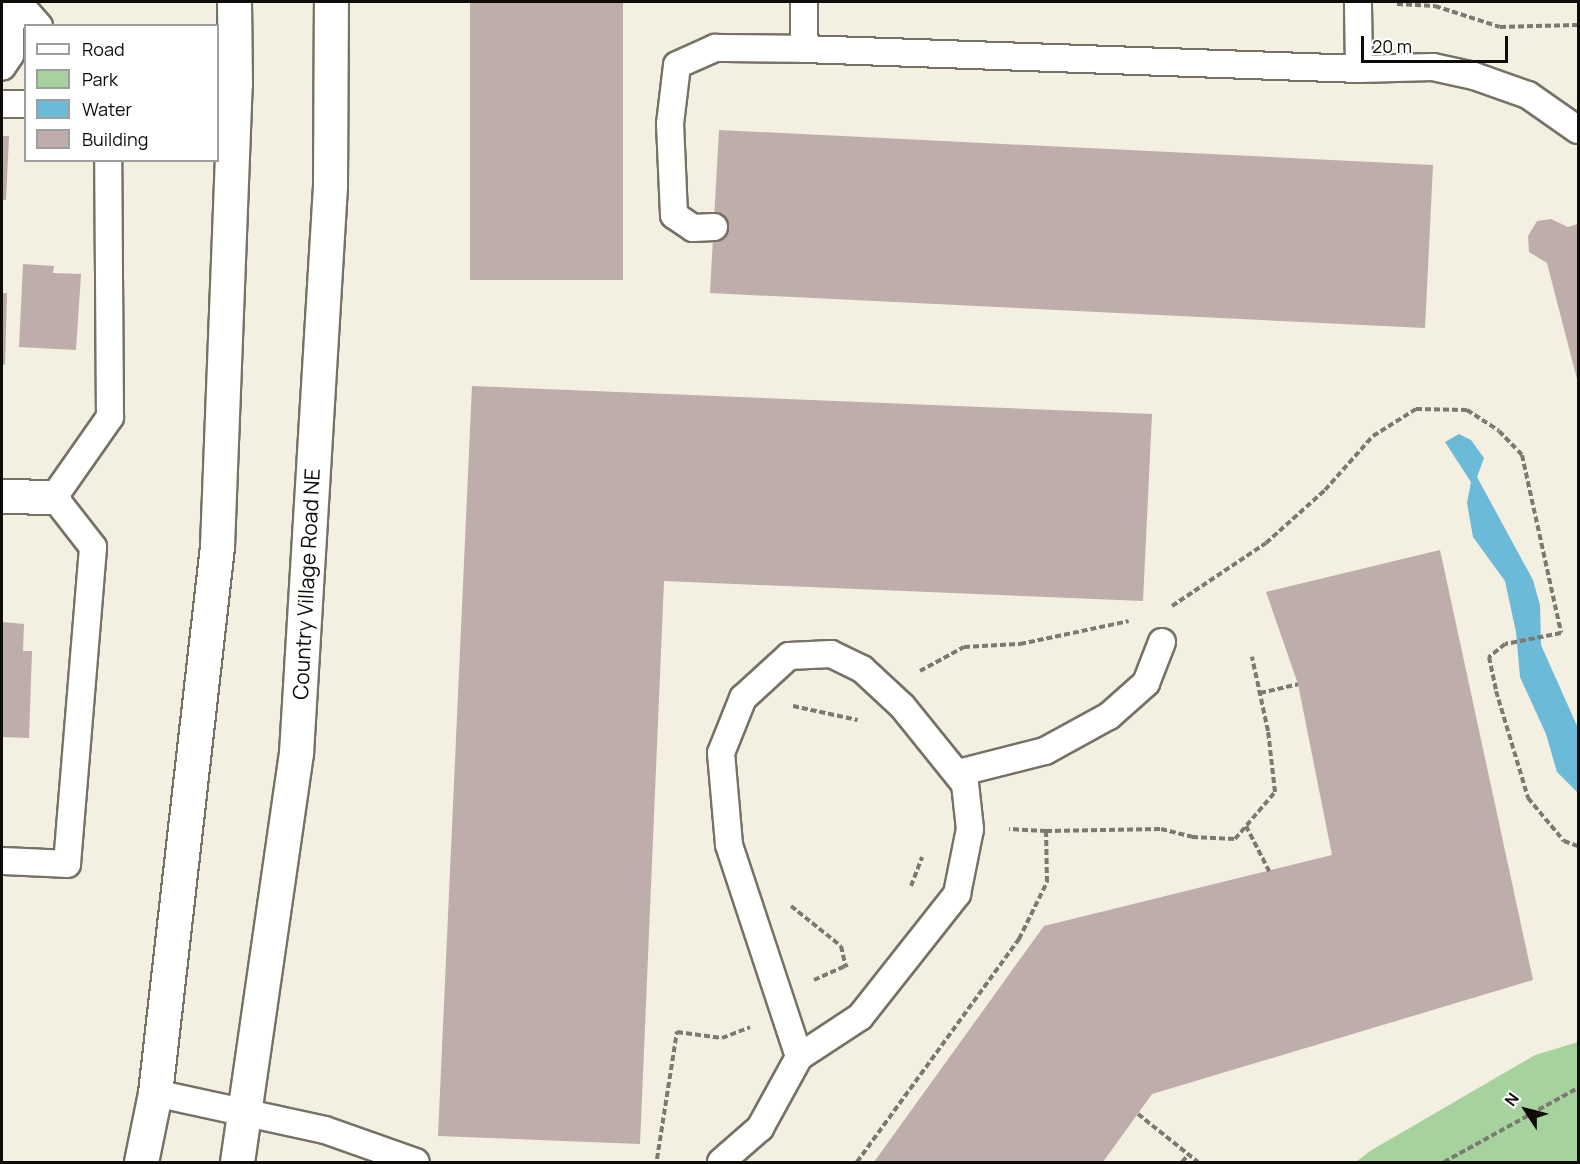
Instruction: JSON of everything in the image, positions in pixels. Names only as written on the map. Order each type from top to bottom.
[{"type":"street","points":[[141,1162],[155,1093],[217,546],[235,84],[234,2]]},
{"type":"street","name":"Country Village Road NE","points":[[237,1162],[246,1113],[296,753],[330,185],[331,2]]},
{"type":"street","points":[[2,496],[54,497]]},
{"type":"lane","points":[[18,2],[37,24]]},
{"type":"lane","points":[[804,2],[804,49]]},
{"type":"lane","points":[[1358,2],[1359,69]]},
{"type":"lane","points":[[2,3],[10,18],[10,55],[2,67]]},
{"type":"lane","points":[[714,227],[693,228],[674,215],[670,124],[677,65],[715,48],[804,49],[1359,69],[1433,67],[1474,76],[1528,95],[1578,130]]},
{"type":"lane","points":[[2,104],[24,104]]},
{"type":"lane","points":[[2,861],[67,864],[93,548],[54,497],[110,417],[108,162]]},
{"type":"lane","points":[[958,773],[1045,751],[1108,716],[1146,683],[1162,642]]},
{"type":"lane","points":[[721,1162],[760,1128],[799,1057],[860,1017],[957,894],[970,829],[965,783],[893,697],[862,669],[831,654],[789,656],[744,698],[721,753],[729,845],[799,1057]]},
{"type":"lane","points":[[155,1093],[325,1130],[416,1162]]},
{"type":"path","points":[[1358,2],[1435,6],[1500,27],[1578,25]]},
{"type":"path","points":[[1163,611],[1266,543],[1325,490],[1373,436],[1416,409],[1467,410],[1499,431],[1522,455],[1561,633],[1505,644],[1489,657],[1496,691],[1528,798],[1564,841],[1578,846]]},
{"type":"path","points":[[784,705],[870,721],[928,664],[964,647],[1020,644],[1134,620]]},
{"type":"path","points":[[1046,831],[1161,829],[1192,837],[1234,839],[1275,792],[1260,693],[1252,657]]},
{"type":"path","points":[[1260,693],[1298,684]]},
{"type":"path","points":[[1246,826],[1269,871]]},
{"type":"path","points":[[785,897],[792,907],[842,946],[846,967]]},
{"type":"path","points":[[1444,1162],[1578,1089]]},
{"type":"path","points":[[1138,1114],[1198,1162]]},
{"type":"path","points":[[1182,1162],[1188,1155]]},
{"type":"green space","points":[[1578,1042],[1578,1162],[1356,1162],[1370,1151],[1535,1055]]},
{"type":"water","points":[[1459,434],[1471,440],[1484,458],[1477,477],[1533,580],[1540,605],[1541,645],[1578,728],[1578,793],[1557,772],[1546,734],[1520,677],[1516,632],[1505,581],[1473,537],[1467,503],[1471,482],[1445,442]]},
{"type":"building","points":[[470,2],[623,2],[623,280],[470,280]]},
{"type":"building","points":[[719,130],[1433,165],[1425,328],[710,293]]},
{"type":"building","points":[[2,136],[9,136],[6,200],[2,200]]},
{"type":"building","points":[[1551,219],[1568,227],[1578,224],[1578,383],[1547,263],[1529,252],[1528,236],[1537,221]]},
{"type":"building","points":[[23,264],[54,266],[53,273],[81,274],[76,350],[19,347]]},
{"type":"building","points":[[2,293],[7,293],[5,365],[2,364]]},
{"type":"building","points":[[472,386],[1152,414],[1143,601],[664,581],[640,1144],[438,1136]]},
{"type":"building","points":[[1440,550],[1533,980],[1152,1094],[1103,1162],[874,1162],[1044,926],[1332,855],[1298,684],[1266,592]]},
{"type":"building","points":[[2,622],[24,624],[23,651],[32,651],[29,738],[2,737]]}]
